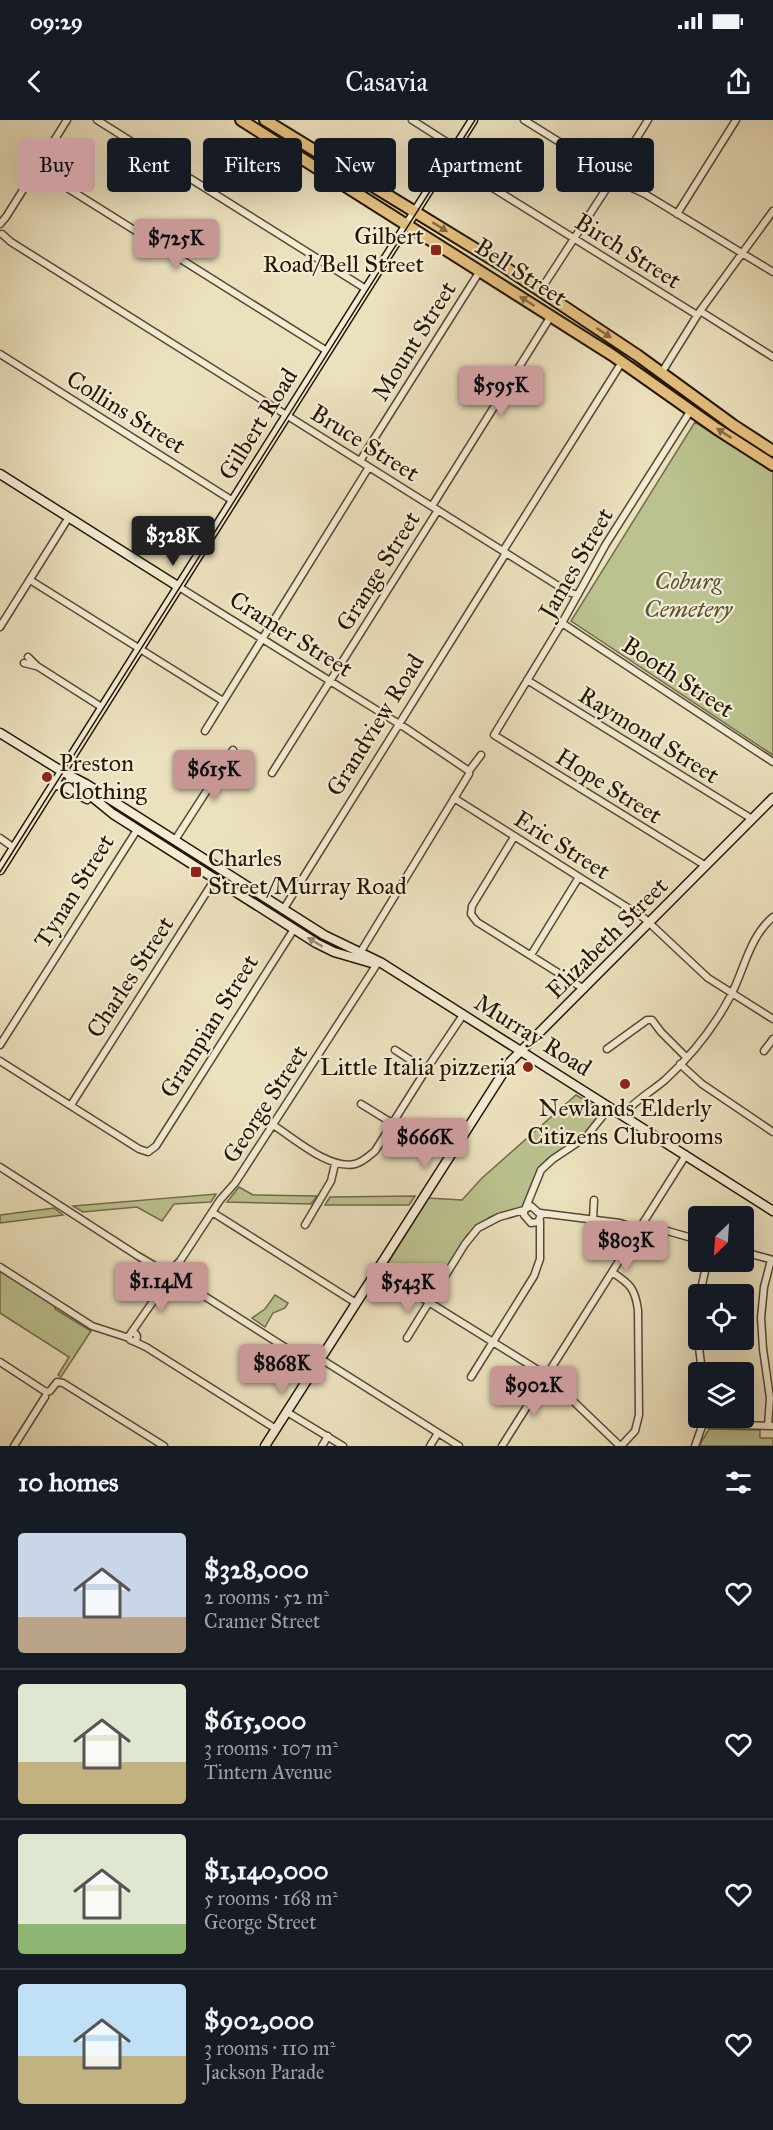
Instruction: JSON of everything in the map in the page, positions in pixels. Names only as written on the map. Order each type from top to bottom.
[{"type":"highway","name":"Bell Street","points":[[241,120],[622,362],[773,465]]},
{"type":"highway","name":"Bell Street","points":[[266,120],[540,291],[662,372],[733,425],[773,451]]},
{"type":"highway","points":[[673,398],[677,383]]},
{"type":"main road","name":"Gilbert Road","points":[[462,138],[473,120]]},
{"type":"main road","name":"Gilbert Road","points":[[0,870],[64,773],[428,192]]},
{"type":"main road","name":"Cramer Street","points":[[2,478],[179,586]]},
{"type":"main road","name":"Murray Road","points":[[0,733],[176,840],[334,941],[393,970],[773,1211]]},
{"type":"main road","name":"Murray Road","points":[[64,773],[113,814],[325,948],[393,970]]},
{"type":"main road","points":[[55,785],[74,791],[113,814]]},
{"type":"main road","name":"Elizabeth Street","points":[[265,1446],[505,1069],[752,819],[771,803]]},
{"type":"main road","name":"Tynan Street","points":[[137,830],[143,820]]},
{"type":"main road","points":[[169,850],[176,840]]},
{"type":"main road","name":"Charles Street","points":[[215,879],[222,870]]},
{"type":"main road","name":"Grandview Road","points":[[277,918],[283,909]]},
{"type":"main road","name":"Grampian Street","points":[[294,929],[300,920]]},
{"type":"street","points":[[56,138],[67,120]]},
{"type":"street","points":[[97,120],[366,288]]},
{"type":"street","points":[[412,120],[440,138]]},
{"type":"street","points":[[524,120],[556,140]]},
{"type":"street","points":[[637,138],[648,120]]},
{"type":"street","points":[[677,214],[736,120]]},
{"type":"street","points":[[1,232],[6,217],[22,192]]},
{"type":"street","points":[[74,192],[327,351]]},
{"type":"street","name":"Birch Street","points":[[499,192],[773,357]]},
{"type":"street","points":[[540,291],[603,192]]},
{"type":"street","points":[[639,192],[773,272]]},
{"type":"street","points":[[662,372],[698,313],[773,211]]},
{"type":"street","name":"Bruce Street","points":[[1,232],[11,242],[287,416],[568,592],[579,596]]},
{"type":"street","name":"Mount Street","points":[[360,461],[480,271]]},
{"type":"street","name":"Grange Street","points":[[272,773],[330,682],[551,316]]},
{"type":"street","name":"Collins Street","points":[[0,354],[233,501]]},
{"type":"street","name":"Grandview Road","points":[[283,909],[400,724],[622,362]]},
{"type":"street","name":"James Street","points":[[494,735],[579,596],[606,544],[691,410]]},
{"type":"street","points":[[205,731],[369,467]]},
{"type":"street","points":[[0,627],[69,517]]},
{"type":"street","points":[[30,580],[222,701]]},
{"type":"street","name":"Cramer Street","points":[[179,586],[400,724],[469,771]]},
{"type":"street","name":"Booth Street","points":[[562,623],[773,762]]},
{"type":"street","points":[[26,660],[103,708]]},
{"type":"street","name":"Raymond Street","points":[[527,681],[752,819]]},
{"type":"street","name":"Hope Street","points":[[494,735],[706,866]]},
{"type":"street","points":[[176,840],[232,750]]},
{"type":"street","points":[[360,952],[469,771],[481,755]]},
{"type":"street","name":"Eric Street","points":[[454,798],[643,918],[708,978],[773,1019]]},
{"type":"street","name":"Tynan Street","points":[[0,1045],[137,830]]},
{"type":"street","points":[[514,837],[472,906],[471,914],[477,922],[584,989]]},
{"type":"street","points":[[0,838],[14,848]]},
{"type":"street","points":[[531,955],[579,877]]},
{"type":"street","name":"Charles Street","points":[[71,1105],[215,879]]},
{"type":"street","points":[[623,1115],[665,1080],[719,1015],[732,993],[758,934],[773,917]]},
{"type":"street","name":"Grampian Street","points":[[71,1105],[139,1149],[148,1152],[156,1146],[294,929]]},
{"type":"street","name":"George Street","points":[[133,1336],[212,1212],[235,1183],[377,964]]},
{"type":"street","points":[[273,1125],[335,1164],[348,1165],[364,1160],[375,1151],[463,1015]]},
{"type":"street","points":[[608,1049],[647,1020],[652,1020],[686,1057]]},
{"type":"street","points":[[764,1051],[773,1039]]},
{"type":"street","points":[[395,1050],[426,1070]]},
{"type":"street","points":[[0,1061],[71,1105]]},
{"type":"street","points":[[680,1064],[702,1084],[773,1131]]},
{"type":"street","points":[[361,1104],[392,1123]]},
{"type":"street","points":[[525,1218],[525,1209],[538,1176],[546,1164],[586,1137],[610,1107]]},
{"type":"street","points":[[502,1446],[686,1155]]},
{"type":"street","points":[[305,1225],[331,1181],[335,1164]]},
{"type":"street","points":[[0,1167],[155,1266],[459,1446]]},
{"type":"street","points":[[471,1377],[534,1276],[540,1259],[539,1216],[533,1189]]},
{"type":"street","points":[[592,1219],[594,1200]]},
{"type":"street","points":[[407,1338],[471,1236],[488,1222],[531,1206],[539,1216],[592,1219],[638,1228]]},
{"type":"street","points":[[212,1212],[356,1303]]},
{"type":"street","points":[[505,1216],[525,1218],[531,1223],[539,1239]]},
{"type":"street","points":[[531,1223],[535,1223],[539,1216]]},
{"type":"street","points":[[657,1228],[688,1237]]},
{"type":"street","points":[[754,1255],[772,1260],[764,1287],[760,1318],[770,1398],[771,1426],[754,1425]]},
{"type":"street","points":[[0,1267],[92,1326],[133,1336],[146,1347],[276,1429]]},
{"type":"street","points":[[377,1270],[546,1375],[620,1446],[635,1431],[639,1416],[638,1310],[636,1294],[629,1284],[612,1272]]},
{"type":"street","points":[[0,1362],[46,1395]]},
{"type":"street","points":[[14,1446],[46,1395],[57,1382],[61,1381],[164,1446]]},
{"type":"street","points":[[287,1412],[343,1446]]},
{"type":"street","points":[[695,1446],[702,1428]]},
{"type":"street","points":[[430,1446],[438,1432]]},
{"type":"street","points":[[321,1446],[328,1436]]},
{"type":"green space","name":"Coburg Cemetery","points":[[695,422],[773,472],[773,755],[571,621]]},
{"type":"green space","points":[[576,1095],[601,1110],[599,1117],[588,1131],[547,1159],[539,1168],[522,1208],[490,1217],[467,1235],[434,1290],[426,1291],[390,1268],[388,1263],[428,1198],[462,1200],[482,1178]]},
{"type":"green space","points":[[239,1187],[253,1195],[317,1196],[311,1204],[227,1202]]},
{"type":"green space","points":[[216,1194],[211,1202],[174,1204],[162,1221],[137,1207],[83,1212],[73,1206]]},
{"type":"green space","points":[[415,1196],[409,1205],[325,1205],[330,1197]]},
{"type":"green space","points":[[54,1208],[63,1215],[0,1223],[0,1215]]},
{"type":"green space","points":[[0,1270],[91,1331],[61,1377],[58,1375],[69,1357],[0,1313]]},
{"type":"green space","points":[[275,1295],[288,1303],[285,1308],[273,1313],[265,1327],[252,1318],[265,1309]]},
{"type":"green space","points":[[709,1429],[760,1430],[760,1438],[773,1438],[773,1446],[699,1446]]},
{"type":"tram line","points":[[0,872],[475,120]]},
{"type":"place","name":"Gilbert Road/Bell Street","points":[[436,250]]},
{"type":"place","name":"Preston Clothing","points":[[47,777]]},
{"type":"place","name":"Charles Street/Murray Road","points":[[196,872]]},
{"type":"place","name":"Little Italia pizzeria","points":[[528,1067]]},
{"type":"place","name":"Newlands Elderly Citizens Clubrooms","points":[[625,1084]]}]
